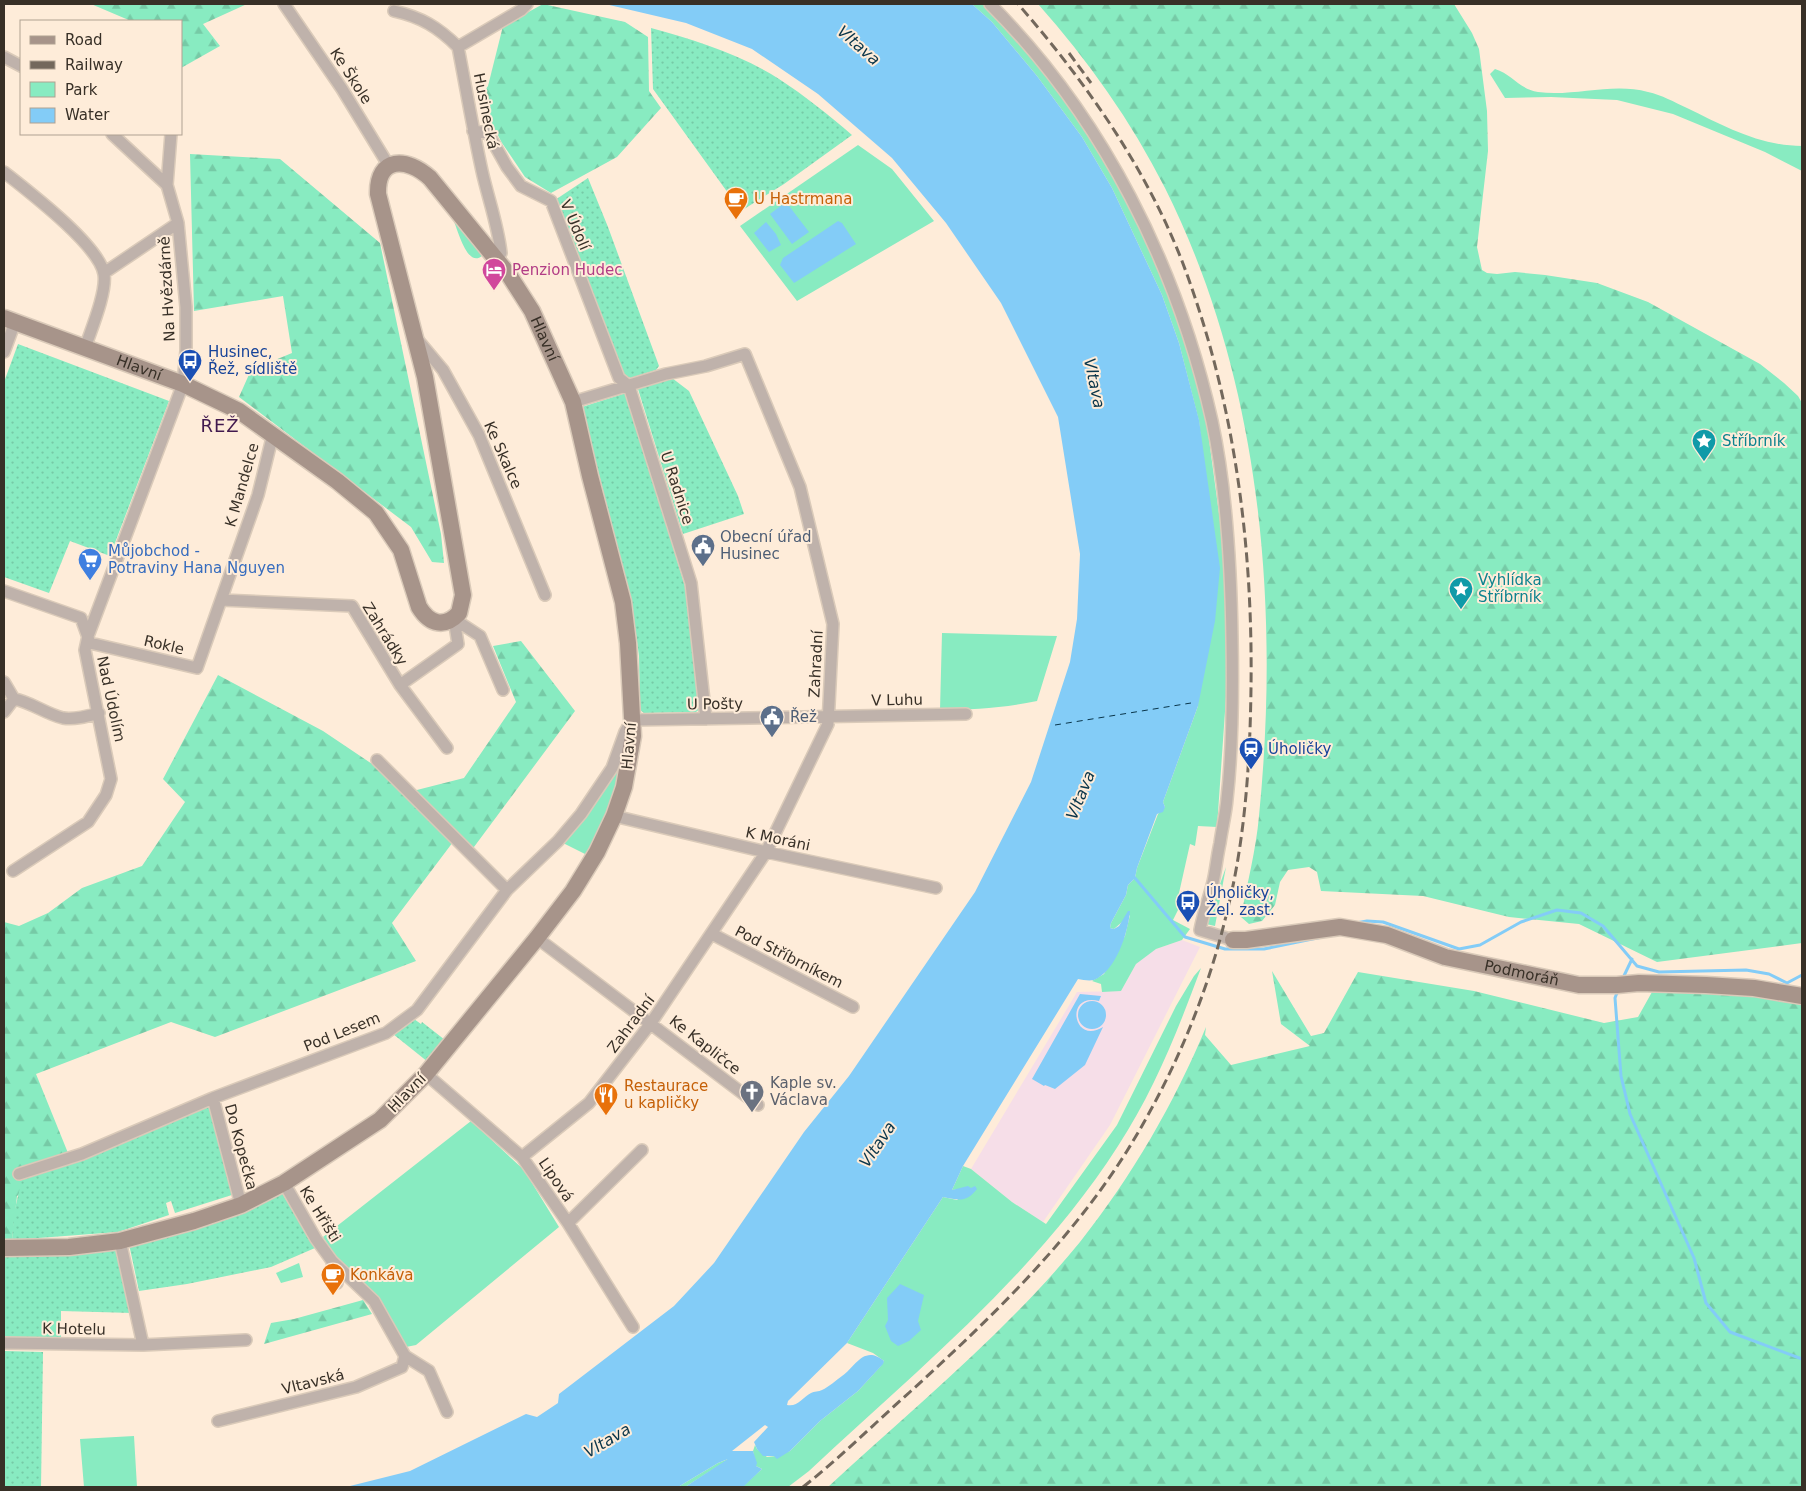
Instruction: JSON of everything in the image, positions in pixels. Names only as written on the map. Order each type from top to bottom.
[{"type":"street","name":"Ke Škole","points":[[284,4],[342,89],[389,166]]},
{"type":"street","points":[[394,11],[422,19],[442,31],[458,47],[521,10],[527,4]]},
{"type":"street","points":[[990,4],[1053,74],[1109,159],[1154,244],[1174,294],[1198,365],[1212,423],[1224,500],[1231,589],[1233,694],[1227,799],[1214,880],[1200,930],[1240,940]]},
{"type":"street","name":"Husinecká","points":[[458,47],[473,131],[488,199],[500,236],[501,252],[496,258]]},
{"type":"street","points":[[4,57],[20,65]]},
{"type":"street","name":"V Údolí","points":[[473,131],[488,133],[506,167],[521,186],[551,201],[619,378],[629,386]]},
{"type":"street","points":[[113,135],[167,185]]},
{"type":"street","points":[[167,185],[171,135]]},
{"type":"street","name":"Hlavní","points":[[4,1248],[69,1247],[120,1242],[194,1221],[241,1205],[284,1183],[380,1120],[426,1074],[537,938],[578,883],[597,852],[614,816],[624,787],[633,736],[628,643],[623,602],[573,402],[532,311],[496,258],[426,174],[406,163],[389,166]]},
{"type":"street","points":[[389,166],[379,180],[378,199],[425,377],[462,595],[459,614],[454,619],[480,636],[503,690]]},
{"type":"street","points":[[4,172],[60,218],[84,241],[94,253],[104,273],[101,300],[85,348]]},
{"type":"street","name":"Na Hvězdárně","points":[[167,185],[178,223],[186,307],[186,351],[183,384]]},
{"type":"street","name":"Na Hvězdárně","points":[[104,273],[178,223]]},
{"type":"street","name":"Hlavní","points":[[9,320],[183,384],[239,411],[337,481],[376,513],[401,550],[419,607],[424,615],[431,621],[441,624],[454,619]]},
{"type":"street","points":[[4,352],[9,320]]},
{"type":"street","name":"Ke Skalce","points":[[414,336],[443,370],[479,435],[545,595]]},
{"type":"street","name":"Zahradní","points":[[522,1157],[589,1103],[651,1023],[766,852],[825,734],[828,724],[833,624],[800,487],[745,354],[706,366],[666,374],[573,402]]},
{"type":"street","name":"Nad Údolím","points":[[13,870],[88,822],[106,795],[112,779],[85,650],[88,636],[183,384]]},
{"type":"street","name":"U Radnice","points":[[629,386],[691,583],[706,719]]},
{"type":"street","name":"K Mandelce","points":[[221,600],[258,495],[273,434]]},
{"type":"street","points":[[4,592],[81,618],[88,636]]},
{"type":"street","name":"Zahrádky","points":[[221,600],[352,606],[400,685],[447,748]]},
{"type":"street","name":"Rokle","points":[[88,636],[90,643],[197,668],[221,600]]},
{"type":"street","name":"Zahrádky","points":[[400,685],[458,644],[454,619]]},
{"type":"street","points":[[4,682],[14,699],[26,702],[63,718],[99,713]]},
{"type":"street","points":[[4,712],[14,699]]},
{"type":"street","name":"V Luhu","points":[[828,716],[966,714]]},
{"type":"street","name":"U Pošty","points":[[632,720],[828,716]]},
{"type":"street","name":"Pod Lesem","points":[[20,1174],[82,1154],[213,1098],[386,1033],[417,1010],[507,890],[558,841],[581,814],[612,768],[625,732],[632,720]]},
{"type":"street","points":[[377,760],[507,890]]},
{"type":"street","name":"K Moráni","points":[[614,816],[766,852],[936,888]]},
{"type":"street","name":"Podmoráň","points":[[1240,940],[1346,928],[1387,935],[1446,957],[1579,985],[1640,983],[1740,987],[1802,996]]},
{"type":"street","name":"Pod Stříbrníkem","points":[[712,934],[853,1007]]},
{"type":"street","name":"Ke Kapličce","points":[[537,938],[758,1105]]},
{"type":"street","name":"Lipová","points":[[426,1074],[522,1157],[568,1223],[633,1327]]},
{"type":"street","name":"Do Kopečka","points":[[213,1098],[241,1205]]},
{"type":"street","points":[[568,1223],[642,1150]]},
{"type":"street","name":"Ke Hřišti","points":[[284,1183],[316,1239],[332,1261],[374,1302],[405,1356],[428,1371],[447,1412]]},
{"type":"street","points":[[120,1242],[143,1345]]},
{"type":"street","name":"Ke Hřišti","points":[[332,1261],[337,1283]]},
{"type":"street","name":"K Hotelu","points":[[4,1343],[143,1345],[246,1340]]},
{"type":"street","name":"Vltavská","points":[[218,1421],[356,1387],[402,1367],[405,1356]]},
{"type":"shaded area","points":[[1182,940],[1200,947],[1110,1125],[1043,1222],[1012,1202],[971,1169],[1077,992],[1121,991],[1136,964],[1147,954]]},
{"type":"green space","points":[[91,4],[247,4],[203,24],[220,46],[182,67],[182,20],[129,20]]},
{"type":"green space","points":[[543,4],[625,22],[648,37],[649,91],[661,108],[617,157],[551,193],[525,177],[502,143],[479,99],[488,86],[503,26]]},
{"type":"green space","points":[[972,4],[987,4],[1051,76],[1108,160],[1172,292],[1203,395],[1229,588],[1226,697],[1217,827],[1198,826],[1195,846],[1190,844],[1177,902],[1181,904],[1173,920],[1190,929],[1182,940],[1156,949],[1136,964],[1121,991],[1102,992],[1101,984],[1092,981],[1104,974],[1125,936],[1130,915],[1114,929],[1110,928],[1111,923],[1126,895],[1128,885],[1135,878],[1158,814],[1165,807],[1163,802],[1198,706],[1203,460],[1199,421],[1179,343],[1162,295],[1112,188],[1082,137],[1037,76],[992,22]]},
{"type":"green space","points":[[1038,4],[1454,4],[1472,33],[1479,49],[1487,111],[1488,151],[1477,247],[1482,270],[1487,273],[1515,272],[1597,283],[1648,302],[1760,364],[1798,396],[1802,403],[1802,943],[1657,962],[1579,924],[1509,917],[1423,896],[1321,891],[1317,872],[1309,867],[1288,870],[1280,882],[1275,905],[1262,921],[1249,924],[1241,917],[1258,829],[1265,736],[1267,656],[1264,575],[1256,495],[1242,415],[1223,337],[1197,261],[1165,188],[1123,115],[1091,69]]},
{"type":"green space","points":[[651,28],[717,49],[749,62],[779,79],[826,113],[852,135],[784,184],[741,211],[653,89]]},
{"type":"green space","points":[[1495,69],[1526,88],[1538,92],[1565,93],[1621,88],[1658,95],[1757,139],[1772,143],[1802,146],[1802,171],[1765,152],[1673,114],[1617,100],[1551,97],[1505,98],[1490,74]]},
{"type":"green space","points":[[858,145],[892,169],[934,221],[797,301],[740,226]]},
{"type":"green space","points":[[190,154],[280,159],[380,243],[441,534],[444,563],[432,562],[411,527],[239,397],[251,370],[292,353],[283,296],[194,311]]},
{"type":"green space","points":[[588,178],[659,366],[656,370],[625,380],[555,200]]},
{"type":"green space","points":[[453,219],[482,256],[472,257],[468,252],[460,239]]},
{"type":"green space","points":[[18,344],[169,401],[110,556],[70,541],[49,593],[4,577],[4,382]]},
{"type":"green space","points":[[672,378],[689,391],[738,496],[744,514],[683,534],[638,389]]},
{"type":"green space","points":[[626,393],[687,593],[701,708],[696,712],[644,713],[640,710],[639,656],[632,605],[582,407]]},
{"type":"green space","points":[[942,633],[1057,636],[1037,701],[988,708],[940,710]]},
{"type":"green space","points":[[521,641],[575,711],[471,851],[409,792],[464,778],[516,702],[493,646]]},
{"type":"green space","points":[[218,675],[323,731],[387,774],[453,842],[392,923],[416,961],[215,1037],[171,1022],[36,1074],[68,1153],[17,1196],[12,1239],[4,1240],[4,922],[19,926],[48,913],[82,888],[142,866],[185,802],[163,779]]},
{"type":"green space","points":[[623,742],[623,768],[609,809],[587,855],[563,843]]},
{"type":"green space","points":[[1226,867],[1215,926],[1206,924]]},
{"type":"green space","points":[[1201,968],[1164,1060],[1131,1125],[1086,1193],[1013,1278],[933,1357],[809,1471],[788,1487],[742,1487],[762,1469],[756,1466],[753,1451],[755,1445],[767,1457],[790,1451],[820,1421],[858,1391],[880,1367],[884,1361],[873,1353],[847,1343],[943,1197],[957,1200],[971,1188],[952,1190],[963,1166],[971,1169],[1012,1202],[1046,1224],[1117,1125],[1176,1006]]},
{"type":"green space","points":[[1272,971],[1311,1036],[1324,1033],[1358,972],[1474,991],[1604,1023],[1638,1017],[1652,992],[1722,994],[1802,1001],[1802,1487],[828,1487],[990,1339],[1052,1275],[1080,1242],[1117,1191],[1150,1139],[1194,1056],[1206,1027],[1205,1035],[1231,1065],[1310,1046],[1281,1024]]},
{"type":"green space","points":[[414,1019],[421,1024],[422,1022],[445,1040],[428,1062],[393,1034]]},
{"type":"green space","points":[[208,1104],[213,1106],[235,1194],[175,1213],[171,1201],[166,1203],[169,1215],[118,1232],[12,1240],[14,1213],[22,1179]]},
{"type":"green space","points":[[471,1121],[524,1170],[559,1227],[416,1345],[406,1347],[376,1296],[337,1258],[323,1237]]},
{"type":"green space","points":[[282,1193],[315,1248],[271,1267],[187,1284],[139,1291],[129,1244],[251,1210]]},
{"type":"green space","points":[[117,1247],[133,1313],[61,1311],[61,1339],[4,1338],[4,1256]]},
{"type":"green space","points":[[299,1263],[303,1277],[281,1283],[276,1273]]},
{"type":"green space","points":[[363,1300],[372,1314],[264,1344],[271,1323],[294,1319]]},
{"type":"green space","points":[[4,1351],[43,1352],[41,1487],[4,1487]]},
{"type":"green space","points":[[134,1436],[137,1487],[84,1487],[80,1439]]},
{"type":"green space","points":[[731,1458],[685,1487],[678,1487],[718,1463]]},
{"type":"water","name":"Vltava","points":[[605,4],[972,4],[992,22],[1037,76],[1082,137],[1112,188],[1162,295],[1179,343],[1199,420],[1220,568],[1215,621],[1198,706],[1163,802],[1165,807],[1163,812],[1157,814],[1135,878],[1128,885],[1126,895],[1111,923],[1110,928],[1114,929],[1119,926],[1128,911],[1130,911],[1124,940],[1115,960],[1109,969],[1094,980],[1078,979],[963,1166],[952,1190],[968,1186],[971,1188],[975,1186],[977,1189],[969,1197],[962,1199],[943,1197],[847,1343],[788,1401],[787,1405],[794,1405],[811,1393],[821,1391],[865,1356],[877,1356],[884,1361],[883,1364],[858,1391],[820,1421],[790,1451],[777,1459],[774,1456],[763,1456],[754,1442],[768,1427],[765,1425],[732,1451],[753,1451],[757,1463],[756,1466],[762,1469],[743,1487],[685,1487],[728,1459],[678,1487],[346,1487],[410,1471],[526,1414],[537,1417],[558,1403],[559,1394],[674,1306],[714,1263],[804,1132],[849,1076],[975,892],[1031,782],[1070,662],[1077,619],[1080,554],[1058,417],[1001,303],[946,223],[892,158],[818,94],[752,49],[686,23]]},
{"type":"water","points":[[786,202],[809,232],[792,244],[770,214]]},
{"type":"water","points":[[838,221],[842,223],[856,244],[794,283],[780,265],[783,258]]},
{"type":"water","points":[[766,222],[776,234],[781,245],[769,252],[754,233]]},
{"type":"water","points":[[1080,994],[1101,996],[1099,1001],[1088,1000],[1081,1004],[1077,1010],[1079,1025],[1085,1030],[1093,1031],[1103,1027],[1085,1065],[1055,1089],[1044,1086],[1032,1079]]},
{"type":"water","points":[[1092,1001],[1102,1005],[1106,1015],[1102,1025],[1092,1029],[1082,1025],[1078,1015],[1082,1005]]},
{"type":"water","points":[[900,1284],[924,1295],[918,1321],[921,1330],[909,1341],[898,1346],[891,1341],[885,1326],[888,1320],[887,1298]]},
{"type":"waterway","points":[[1131,877],[1135,878],[1185,937],[1225,949],[1264,949],[1322,937]]},
{"type":"waterway","points":[[1356,923],[1367,921],[1383,922],[1459,949],[1480,945],[1521,922],[1557,910],[1581,913],[1603,926],[1637,966],[1659,972],[1746,970],[1769,974],[1787,983],[1802,975]]},
{"type":"waterway","points":[[1622,980],[1632,959]]},
{"type":"waterway","points":[[1618,990],[1615,998],[1621,1076],[1630,1114],[1694,1258],[1706,1303],[1730,1332],[1802,1359]]},
{"type":"ferry route","points":[[1055,725],[1191,703]]},
{"type":"railway","points":[[803,1487],[911,1391],[999,1307],[1054,1248],[1104,1185],[1127,1151],[1159,1095],[1198,1008],[1218,947],[1238,860],[1248,774],[1251,634],[1244,525],[1237,472],[1215,365],[1182,261],[1167,226],[1132,158],[1090,94],[1018,4]]},
{"type":"railway","points":[[1069,53],[1091,83]]},
{"type":"place","name":"U Hastrmana","points":[[736,220]]},
{"type":"place","name":"Penzion Hudec","points":[[494,291]]},
{"type":"place","name":"Husinec, Řež, sídliště","points":[[190,382]]},
{"type":"place","name":"Stříbrník","points":[[1704,462]]},
{"type":"place","name":"Obecní úřad Husinec","points":[[703,567]]},
{"type":"place","name":"Můjobchod - Potraviny Hana Nguyen","points":[[90,581]]},
{"type":"place","name":"Vyhlídka Stříbrník","points":[[1461,610]]},
{"type":"place","name":"Řež","points":[[772,738]]},
{"type":"place","name":"Úholičky","points":[[1251,770]]},
{"type":"place","name":"Úholičky, Žel. zast.","points":[[1188,923]]},
{"type":"place","name":"Kaple sv. Václava","points":[[752,1113]]},
{"type":"place","name":"Restaurace u kapličky","points":[[606,1116]]},
{"type":"place","name":"Konkáva","points":[[333,1296]]},
{"type":"district","name":"ŘEŽ","points":[[220,426]]}]
